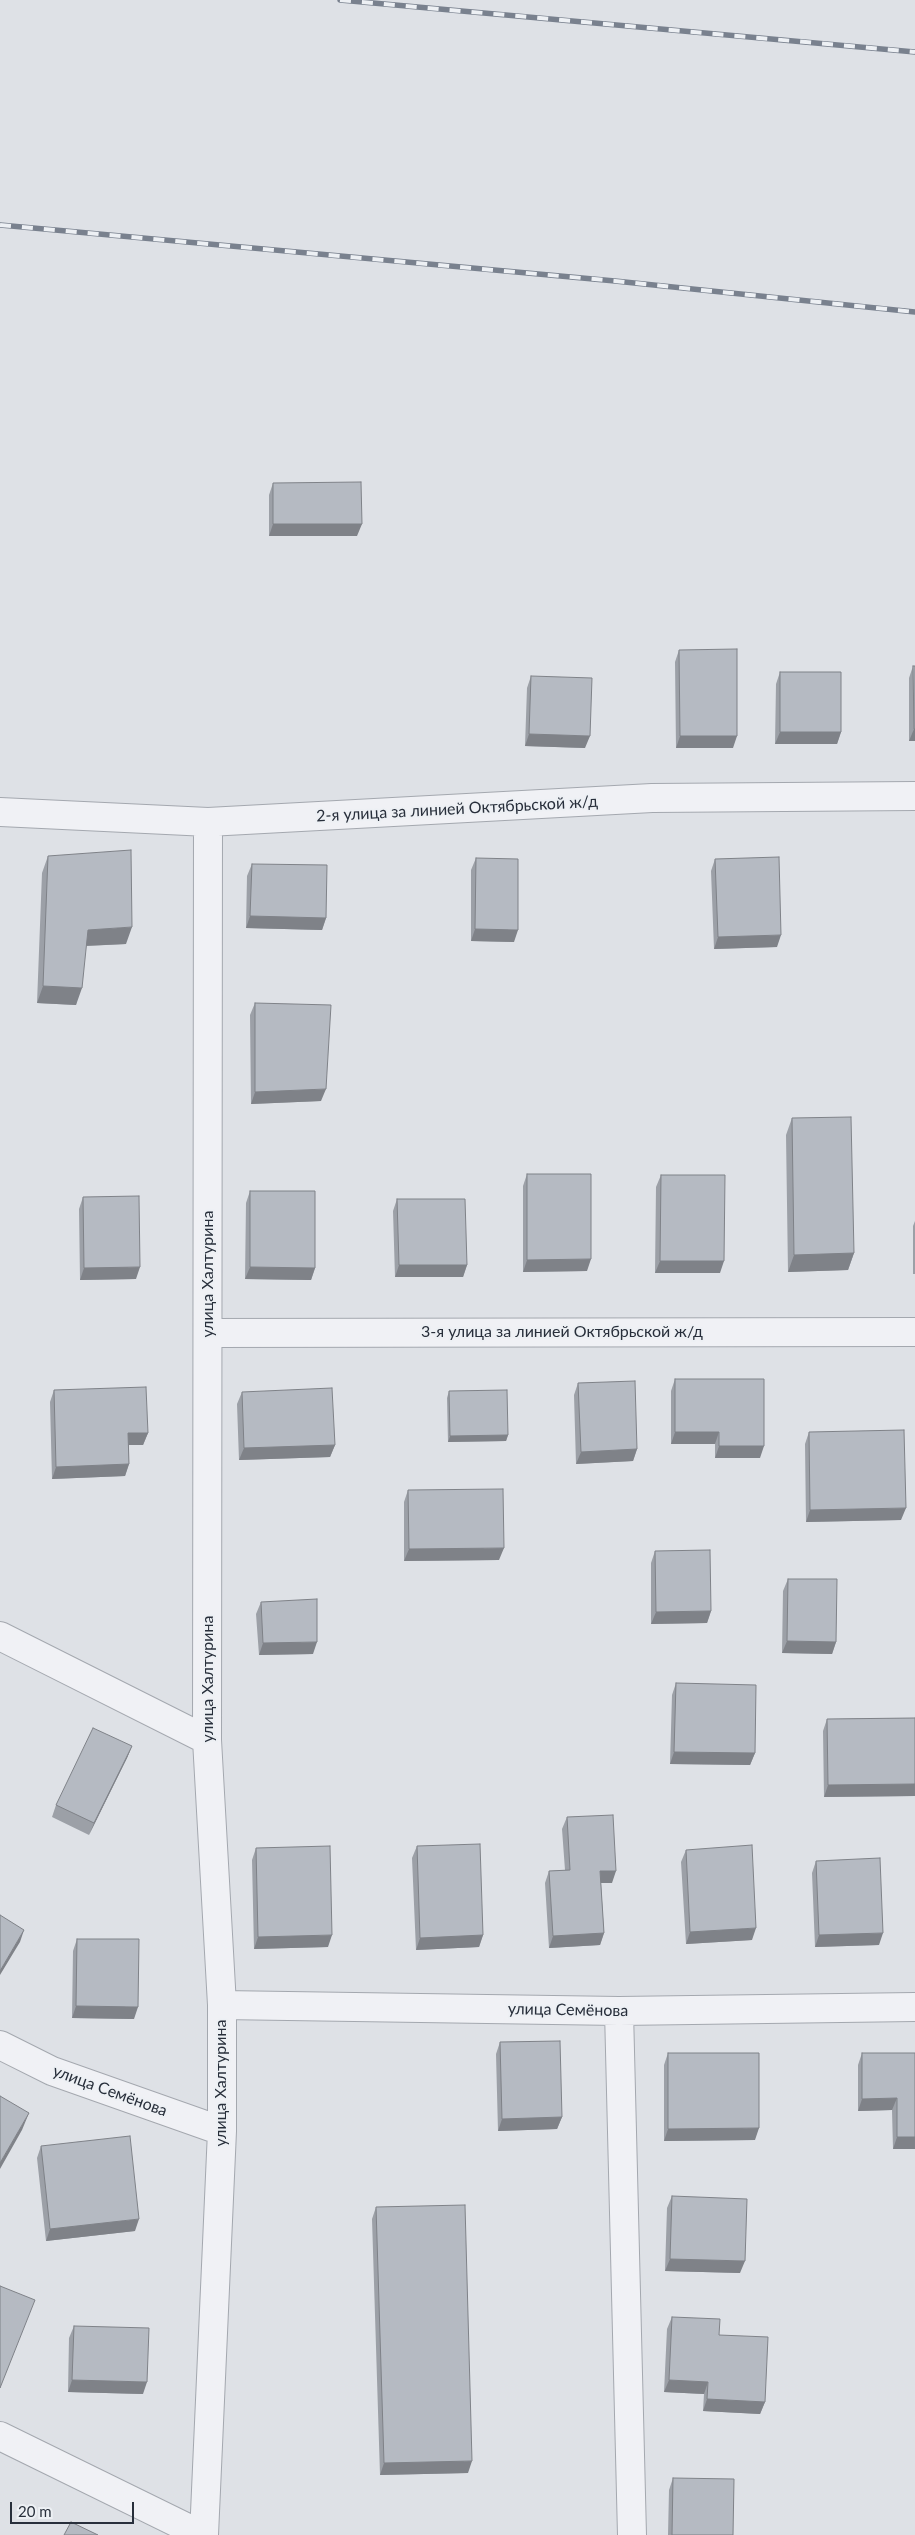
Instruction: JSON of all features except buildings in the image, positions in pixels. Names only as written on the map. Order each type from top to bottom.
[{"type":"street","name":"2-я улица за линией Октябрьской ж/д","points":[[0,812],[208,822],[652,798],[915,796]]},
{"type":"street","name":"улица Халтурина","points":[[203,2535],[222,2131],[222,2005],[208,1740],[208,822]]},
{"type":"street","name":"3-я улица за линией Октябрьской ж/д","points":[[208,1333],[915,1332]]},
{"type":"street","points":[[0,1636],[208,1740]]},
{"type":"street","name":"улица Семёнова","points":[[222,2005],[619,2011],[915,2006]]},
{"type":"street","points":[[619,2011],[632,2535]]},
{"type":"street","name":"улица Семёнова","points":[[0,2045],[52,2071],[222,2131]]},
{"type":"street","points":[[0,2436],[203,2535]]},
{"type":"railway","points":[[340,0],[915,52]]},
{"type":"railway","points":[[0,225],[615,281],[915,312]]}]
